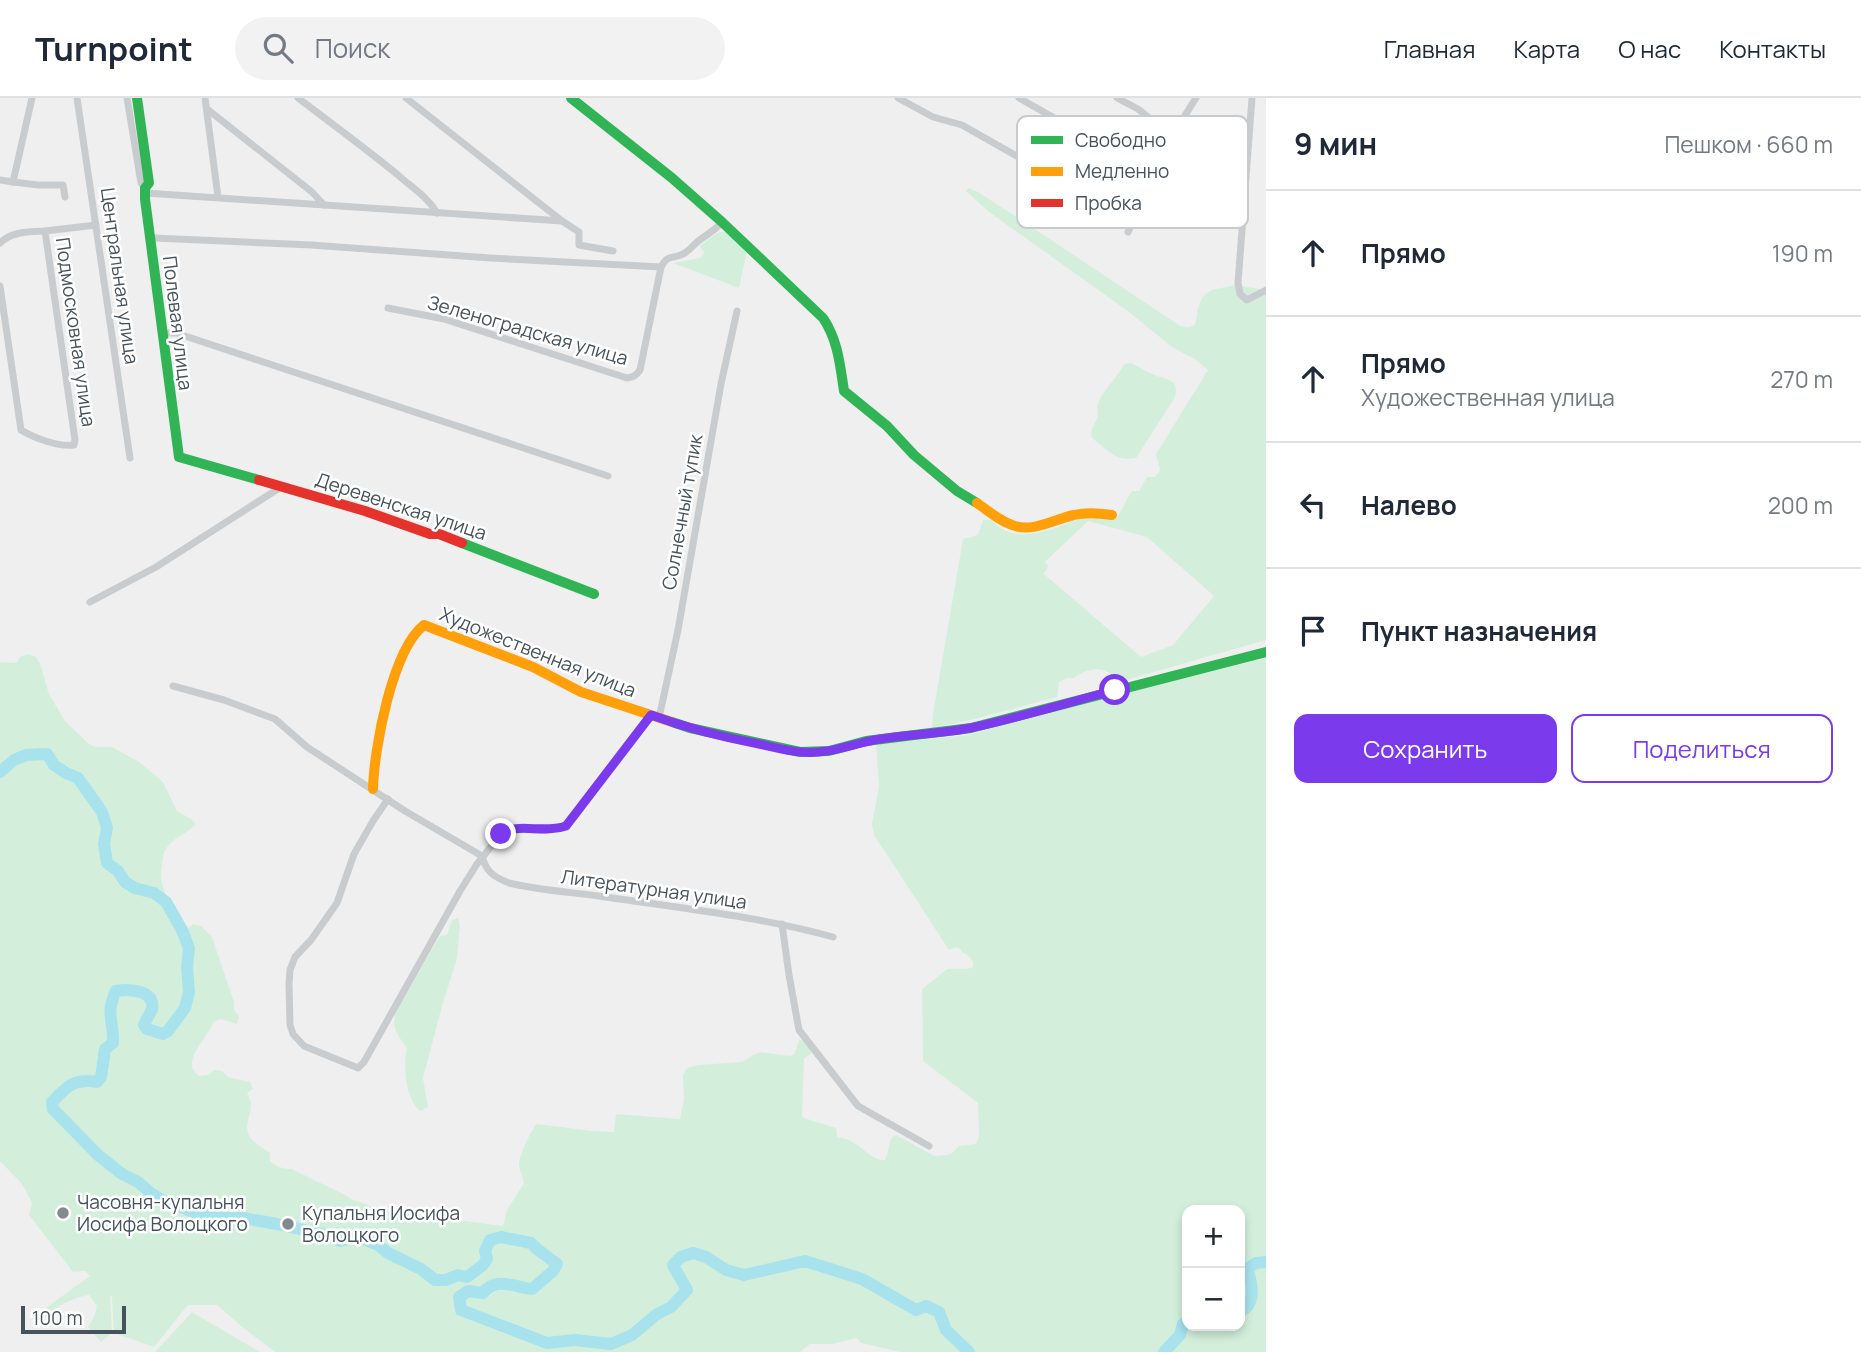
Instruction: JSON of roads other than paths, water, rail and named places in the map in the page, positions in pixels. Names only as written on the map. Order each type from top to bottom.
[{"type":"street","points":[[13,182],[32,98]]},
{"type":"street","name":"Центральная улица","points":[[77,98],[130,458]]},
{"type":"street","name":"Полевая улица","points":[[127,98],[141,183],[145,191],[178,457],[189,460]]},
{"type":"street","name":"Полевая улица","points":[[136,98],[149,183],[145,191]]},
{"type":"street","points":[[205,98],[218,197]]},
{"type":"street","points":[[298,98],[371,153],[432,204],[437,213]]},
{"type":"street","points":[[406,98],[579,232],[579,245],[613,251]]},
{"type":"street","points":[[571,98],[672,178],[828,323],[835,343],[844,391],[887,426],[914,455],[957,491],[1017,528],[1035,526],[1072,515],[1111,515]]},
{"type":"street","points":[[898,98],[933,117],[962,125],[1017,156]]},
{"type":"street","points":[[1018,98],[1050,116]]},
{"type":"street","points":[[1117,98],[1148,116]]},
{"type":"street","points":[[1185,116],[1196,98]]},
{"type":"street","points":[[1248,151],[1252,98]]},
{"type":"street","points":[[207,109],[312,192],[324,205]]},
{"type":"street","points":[[0,180],[63,186],[65,197]]},
{"type":"street","points":[[145,191],[562,221]]},
{"type":"street","points":[[155,238],[661,267],[666,259],[687,252],[716,230],[722,222]]},
{"type":"street","name":"Подмосковная улица","points":[[0,286],[21,430],[42,439],[74,445],[45,231],[96,225]]},
{"type":"street","points":[[1128,232],[1130,228]]},
{"type":"street","points":[[1242,228],[1238,283],[1240,294],[1247,300],[1266,290]]},
{"type":"street","points":[[0,243],[15,234],[45,231]]},
{"type":"street","name":"Зеленоградская улица","points":[[388,308],[444,319],[626,378],[636,375],[640,370],[661,267]]},
{"type":"street","name":"Солнечный тупик","points":[[655,717],[678,630],[720,384],[737,311]]},
{"type":"street","points":[[162,333],[176,333],[608,476]]},
{"type":"street","name":"Деревенская улица","points":[[189,460],[365,511],[430,534],[439,534],[594,594]]},
{"type":"street","points":[[90,602],[156,567],[281,487]]},
{"type":"street","name":"Художественная улица","points":[[373,789],[373,766],[401,661],[416,631],[424,625],[533,667],[581,692],[655,717],[721,736],[800,752],[830,751],[866,741],[971,727],[1266,652]]},
{"type":"street","name":"Литературная улица","points":[[173,685],[275,719],[307,747],[482,856],[490,873],[509,883],[629,902],[711,911],[833,937]]},
{"type":"street","points":[[388,799],[354,854],[337,903],[293,962],[289,984],[290,1025],[293,1034],[304,1046],[358,1068],[482,856],[501,834],[511,829],[546,830],[566,826],[655,717]]},
{"type":"street","points":[[782,925],[799,1030],[858,1106],[929,1146]]},
{"type":"waterway","points":[[0,772],[14,760],[26,755],[47,754],[54,765],[78,778],[102,812],[107,828],[104,844],[107,863],[118,871],[125,882],[154,893],[166,902],[189,948],[189,992],[185,1008],[168,1031],[163,1034],[147,1029],[144,1025],[152,1009],[150,997],[140,992],[116,991],[110,1012],[113,1043],[105,1049],[101,1077],[97,1082],[83,1081],[72,1084],[52,1102],[53,1109],[98,1155],[152,1194],[193,1212],[277,1224],[327,1235],[340,1241],[358,1237],[421,1269],[435,1280],[446,1280],[458,1275],[467,1277],[487,1259],[485,1251],[490,1240],[501,1237],[531,1243],[557,1264],[553,1271],[532,1289],[499,1284],[483,1293],[468,1291],[459,1297],[461,1310],[547,1343],[575,1340],[611,1344],[632,1335],[657,1314],[671,1307],[687,1290],[673,1265],[681,1257],[693,1253],[706,1257],[726,1270],[744,1275],[805,1261],[862,1279],[916,1310],[926,1306],[939,1312],[946,1330],[969,1352]]},
{"type":"waterway","points":[[1245,1309],[1251,1298],[1252,1287],[1248,1268],[1256,1263],[1266,1262]]},
{"type":"waterway","points":[[1164,1352],[1180,1335],[1182,1328]]},
{"type":"place","name":"Часовня-купальня Иосифа Волоцкого","points":[[63,1213]]},
{"type":"place","name":"Купальня Иосифа Волоцкого","points":[[288,1224]]}]
